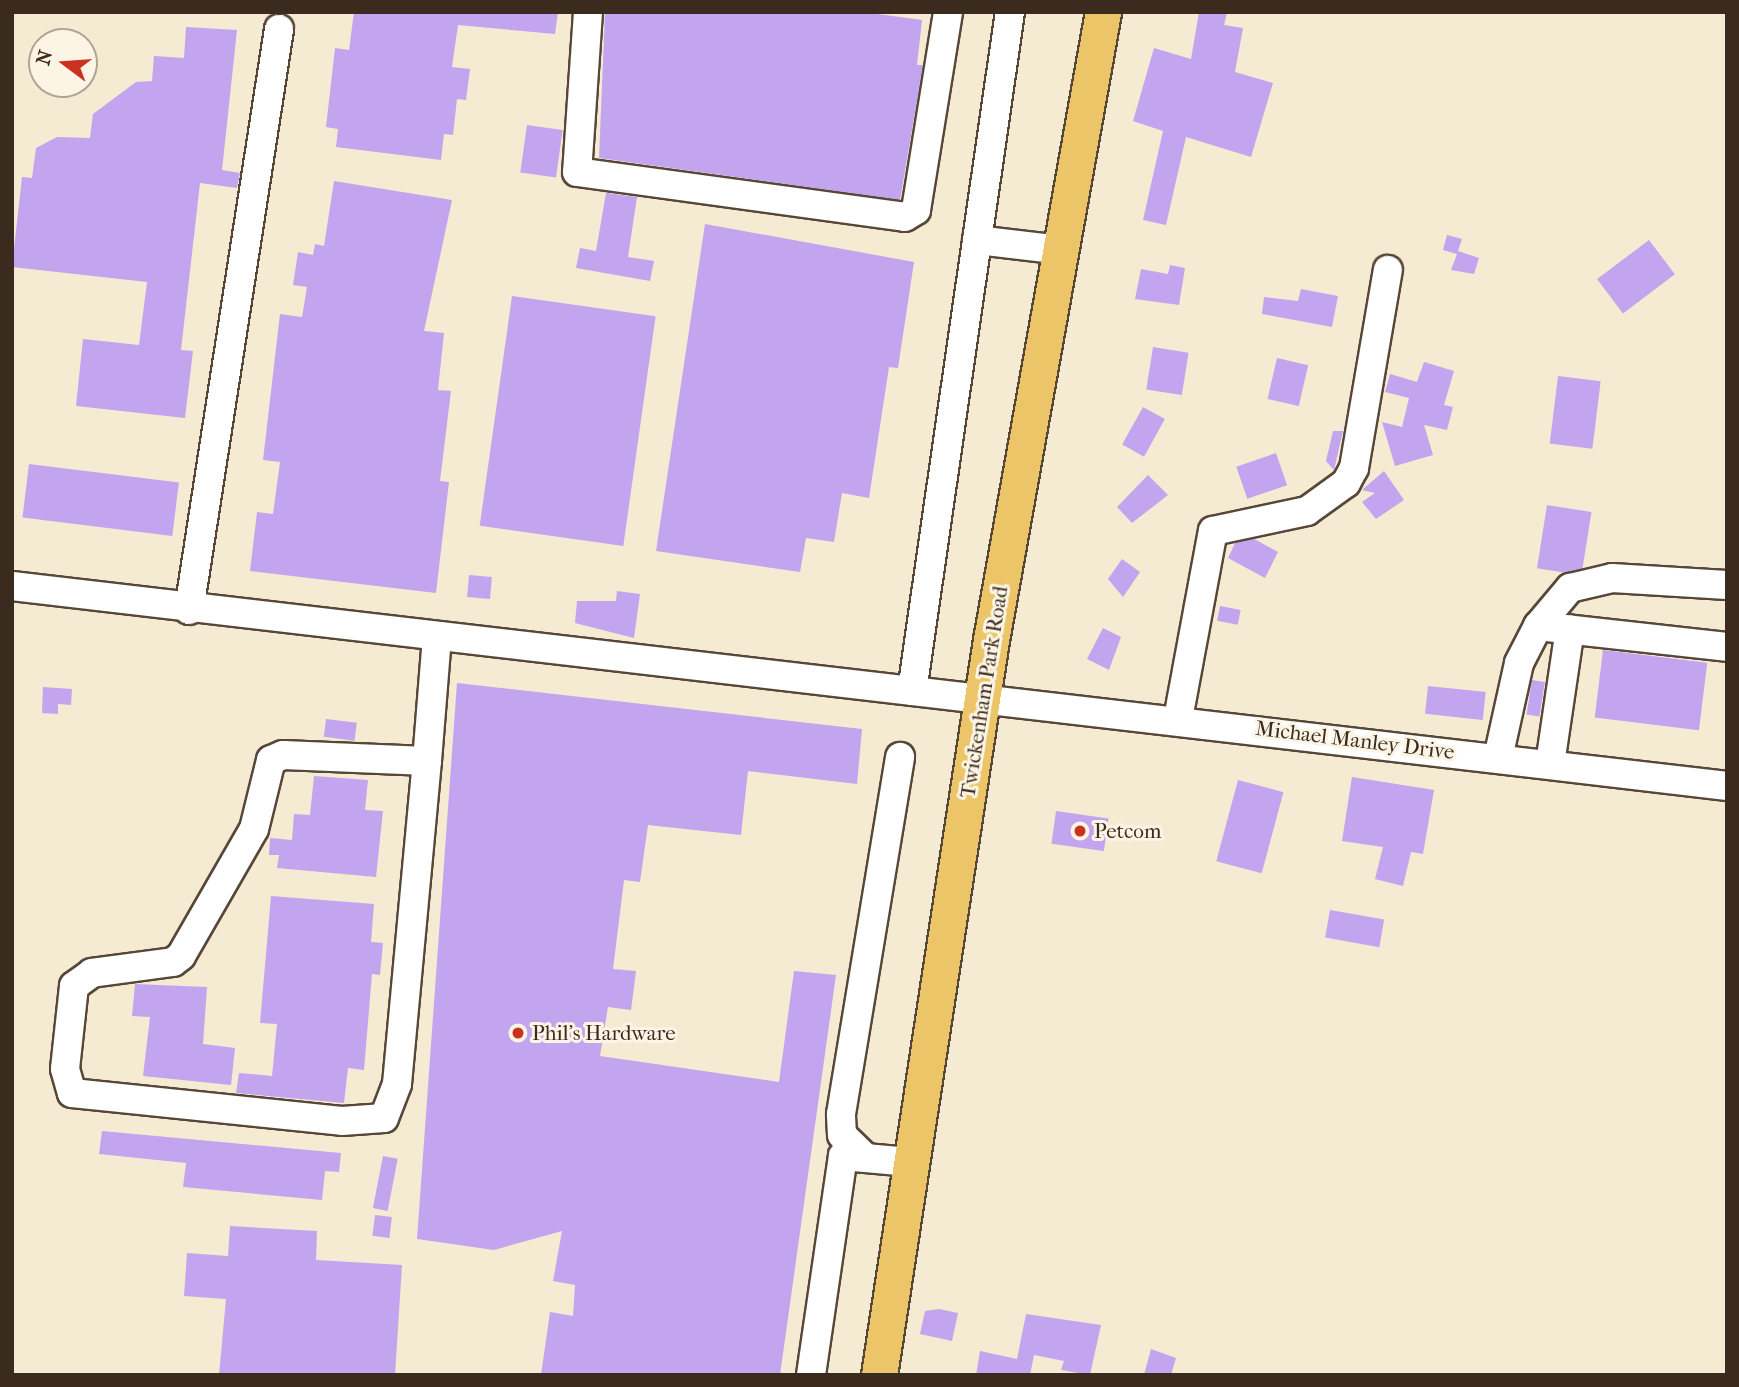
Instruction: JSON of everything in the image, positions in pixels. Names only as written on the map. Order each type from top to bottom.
[{"type":"main road","name":"Twickenham Park Road","points":[[879,1375],[983,699],[1103,12]]},
{"type":"street","points":[[588,12],[577,172],[905,217],[916,210],[948,12]]},
{"type":"street","points":[[912,691],[1010,12]]},
{"type":"street","points":[[189,610],[279,29]]},
{"type":"street","points":[[977,240],[1061,250]]},
{"type":"street","points":[[1178,719],[1213,531],[1307,511],[1346,483],[1354,468],[1388,270]]},
{"type":"street","points":[[1498,758],[1520,663],[1538,626],[1570,588],[1612,578],[1727,585]]},
{"type":"street","name":"Michael Manley Drive","points":[[12,586],[189,610],[1178,719],[1727,786]]},
{"type":"street","points":[[1538,626],[1727,647]]},
{"type":"street","points":[[1550,764],[1570,629]]},
{"type":"street","points":[[426,761],[283,755],[271,760],[254,829],[181,956],[173,962],[92,973],[74,986],[65,1069],[72,1093],[342,1121],[384,1118],[397,1084],[426,761],[437,638]]},
{"type":"street","points":[[866,1158],[842,1135],[841,1114],[900,757]]},
{"type":"street","points":[[811,1375],[843,1156],[910,1162]]},
{"type":"building","points":[[354,12],[558,12],[555,34],[458,25],[452,67],[470,69],[466,100],[457,99],[453,135],[444,134],[441,160],[336,147],[338,129],[326,127],[335,48],[349,50]]},
{"type":"building","points":[[605,12],[863,12],[922,20],[917,65],[923,65],[900,200],[599,158]]},
{"type":"building","points":[[1199,12],[1227,12],[1224,25],[1243,28],[1235,72],[1273,83],[1251,157],[1186,137],[1166,225],[1143,220],[1163,131],[1133,121],[1154,48],[1191,59]]},
{"type":"building","points":[[186,27],[237,30],[222,170],[240,173],[237,188],[200,183],[181,350],[193,351],[185,418],[76,406],[83,339],[139,345],[147,282],[12,267],[22,177],[32,178],[36,148],[57,137],[90,138],[93,114],[136,82],[152,81],[154,56],[184,58]]},
{"type":"building","points":[[527,125],[563,130],[556,178],[520,173]]},
{"type":"building","points":[[334,181],[452,200],[424,331],[444,333],[438,390],[451,391],[440,481],[449,482],[436,593],[250,571],[257,512],[273,514],[280,462],[263,460],[280,314],[302,317],[307,287],[293,285],[298,252],[313,255],[315,244],[324,246]]},
{"type":"building","points":[[606,193],[637,197],[628,257],[654,261],[650,281],[576,268],[580,248],[596,251]]},
{"type":"building","points":[[705,224],[914,262],[898,368],[889,367],[869,498],[842,493],[834,542],[806,538],[800,572],[656,551]]},
{"type":"building","points":[[1447,235],[1462,239],[1458,251],[1479,258],[1474,274],[1451,270],[1457,254],[1443,250]]},
{"type":"building","points":[[1649,240],[1675,274],[1623,313],[1597,279]]},
{"type":"building","points":[[1170,265],[1185,268],[1179,305],[1135,299],[1141,269],[1168,274]]},
{"type":"building","points":[[1301,289],[1338,296],[1332,327],[1262,314],[1264,297],[1298,301]]},
{"type":"building","points":[[512,296],[656,316],[623,546],[480,526]]},
{"type":"building","points":[[1153,347],[1189,353],[1182,395],[1146,389]]},
{"type":"building","points":[[1277,358],[1308,365],[1299,406],[1268,399]]},
{"type":"building","points":[[1424,362],[1454,371],[1444,405],[1453,407],[1447,430],[1424,425],[1433,455],[1395,466],[1382,422],[1402,427],[1409,398],[1385,392],[1390,374],[1417,382]]},
{"type":"building","points":[[1558,376],[1601,381],[1592,449],[1550,443]]},
{"type":"building","points":[[1143,407],[1165,419],[1144,457],[1122,445]]},
{"type":"building","points":[[1333,431],[1343,431],[1334,470],[1326,461]]},
{"type":"building","points":[[1276,453],[1287,485],[1247,499],[1236,467]]},
{"type":"building","points":[[29,464],[179,482],[172,536],[22,518]]},
{"type":"building","points":[[1384,471],[1404,500],[1376,519],[1362,502],[1375,493],[1362,490]]},
{"type":"building","points":[[1148,475],[1168,495],[1132,523],[1117,507]]},
{"type":"building","points":[[1547,505],[1591,512],[1581,575],[1537,568]]},
{"type":"building","points":[[1254,539],[1278,552],[1265,578],[1228,558],[1235,543]]},
{"type":"building","points":[[1122,559],[1140,572],[1123,597],[1108,579]]},
{"type":"building","points":[[469,575],[492,577],[490,599],[467,597]]},
{"type":"building","points":[[617,591],[640,594],[634,638],[575,623],[577,601],[616,601]]},
{"type":"building","points":[[1220,606],[1241,610],[1238,625],[1217,621]]},
{"type":"building","points":[[1103,628],[1121,637],[1109,670],[1087,659]]},
{"type":"building","points":[[1603,650],[1707,663],[1699,730],[1595,717]]},
{"type":"building","points":[[1532,680],[1545,682],[1539,717],[1527,715]]},
{"type":"building","name":"Phil's Hardware","points":[[457,683],[862,729],[857,784],[748,771],[741,835],[648,825],[640,882],[624,880],[613,969],[636,971],[631,1010],[608,1007],[600,1056],[779,1082],[794,971],[836,975],[780,1375],[541,1375],[550,1312],[573,1316],[575,1285],[553,1281],[562,1231],[494,1250],[417,1239]]},
{"type":"building","points":[[1428,686],[1486,692],[1483,720],[1425,714]]},
{"type":"building","points":[[43,687],[72,689],[71,705],[58,704],[58,714],[42,713]]},
{"type":"building","points":[[326,719],[357,723],[355,741],[324,737]]},
{"type":"building","points":[[314,776],[368,780],[365,810],[383,811],[376,877],[277,868],[279,855],[269,855],[270,838],[292,840],[294,814],[310,815]]},
{"type":"building","points":[[1352,777],[1434,790],[1423,854],[1411,852],[1403,886],[1375,879],[1383,847],[1342,841]]},
{"type":"building","points":[[1238,780],[1283,792],[1262,873],[1216,861]]},
{"type":"building","name":"Petcom","points":[[1056,811],[1108,818],[1104,851],[1051,844]]},
{"type":"building","points":[[271,896],[374,904],[371,942],[383,943],[380,975],[372,974],[364,1070],[348,1068],[344,1103],[236,1093],[239,1073],[272,1076],[277,1024],[260,1023]]},
{"type":"building","points":[[1330,910],[1384,920],[1379,947],[1325,938]]},
{"type":"building","points":[[135,984],[207,987],[203,1044],[235,1048],[231,1085],[143,1076],[150,1017],[132,1016]]},
{"type":"building","points":[[102,1131],[341,1153],[339,1172],[325,1171],[322,1200],[183,1187],[186,1163],[99,1154]]},
{"type":"building","points":[[383,1156],[398,1159],[388,1211],[373,1208]]},
{"type":"building","points":[[375,1215],[392,1217],[389,1238],[372,1236]]},
{"type":"building","points":[[230,1226],[317,1231],[316,1260],[402,1265],[395,1375],[219,1375],[226,1299],[184,1296],[187,1253],[228,1256]]},
{"type":"building","points":[[939,1309],[958,1313],[952,1341],[920,1334],[925,1311]]},
{"type":"building","points":[[1026,1314],[1101,1325],[1090,1375],[1061,1370],[1064,1361],[1034,1355],[1030,1375],[976,1375],[980,1351],[1017,1359]]},
{"type":"building","points":[[1151,1349],[1176,1358],[1171,1375],[1144,1375]]},
{"type":"place","name":"Petcom","points":[[1080,831]]},
{"type":"place","name":"Phil's Hardware","points":[[518,1033]]}]
